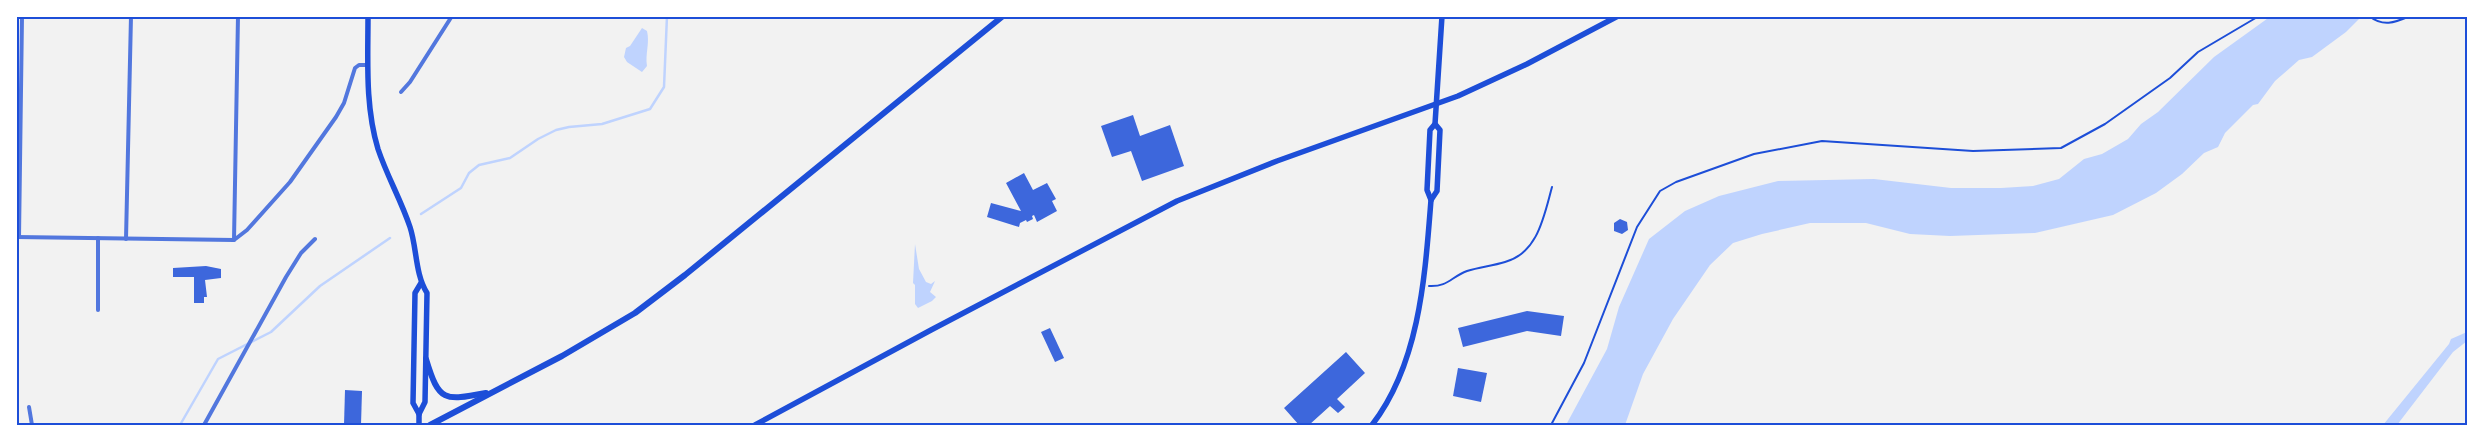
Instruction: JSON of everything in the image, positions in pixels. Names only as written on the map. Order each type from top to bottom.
[{"type":"main road","points":[[368,16],[369,102],[375,136],[386,172],[410,228],[421,283],[427,293],[425,402],[419,414],[419,425]]},
{"type":"main road","points":[[430,425],[562,356],[635,313],[685,275],[1003,16]]},
{"type":"main road","points":[[1432,200],[1427,190],[1428,160],[1430,130],[1435,124],[1437,104],[1442,16]]},
{"type":"main road","points":[[755,425],[1177,201],[1277,161],[1437,104],[1527,64],[1618,16]]},
{"type":"main road","points":[[1372,425],[1390,398],[1402,369],[1413,331],[1422,285],[1432,200],[1437,191],[1440,130],[1435,124]]},
{"type":"main road","points":[[419,414],[413,403],[414,317],[415,293],[421,283]]},
{"type":"main road","points":[[426,359],[435,384],[446,396],[458,399],[492,392]]},
{"type":"street","points":[[22,16],[17,237],[234,240],[247,230],[290,182],[344,103],[355,68],[359,65],[368,65]]},
{"type":"street","points":[[126,239],[131,16]]},
{"type":"street","points":[[234,240],[238,16]]},
{"type":"street","points":[[400,92],[410,82],[452,16]]},
{"type":"street","points":[[98,238],[98,310]]},
{"type":"street","points":[[204,425],[286,277],[301,253],[315,239]]},
{"type":"street","points":[[29,407],[32,425]]},
{"type":"path","points":[[1551,425],[1584,363],[1637,227],[1660,191],[1676,182],[1754,154],[1822,141],[1974,151],[2061,148],[2105,124],[2170,78],[2198,52],[2259,16]]},
{"type":"path","points":[[2370,17],[2380,23],[2388,24],[2410,16]]},
{"type":"path","points":[[1422,285],[1442,286],[1464,272],[1482,266],[1506,262],[1526,250],[1540,228],[1552,188]]},
{"type":"water","points":[[2271,16],[2362,16],[2346,32],[2312,57],[2299,60],[2275,81],[2258,104],[2253,105],[2225,133],[2218,147],[2204,153],[2182,174],[2156,193],[2113,215],[2035,233],[1950,236],[1910,234],[1866,223],[1810,223],[1733,243],[1710,265],[1673,319],[1643,374],[1625,425],[1566,425],[1607,349],[1619,307],[1649,239],[1685,211],[1719,196],[1778,181],[1874,179],[1951,188],[2001,188],[2033,186],[2059,179],[2084,159],[2102,154],[2128,139],[2141,124],[2158,112],[2214,57]]},
{"type":"water","points":[[642,28],[647,31],[648,40],[647,66],[642,72],[627,62],[624,57],[626,48],[630,46]]},
{"type":"water","points":[[915,244],[919,269],[926,282],[931,284],[935,281],[930,292],[936,297],[918,308],[915,304],[915,285],[913,283]]},
{"type":"water","points":[[2467,332],[2467,341],[2453,352],[2397,425],[2383,425],[2449,344],[2451,339]]},
{"type":"building","points":[[1133,115],[1140,136],[1170,125],[1184,166],[1142,181],[1131,151],[1112,157],[1101,126]]},
{"type":"building","points":[[1024,173],[1033,190],[1047,183],[1056,199],[1052,201],[1057,211],[1037,222],[1034,215],[1032,216],[1033,219],[1020,223],[1019,227],[987,217],[991,203],[1021,211],[1006,183]]},
{"type":"building","points":[[1620,219],[1627,222],[1628,230],[1622,234],[1614,231],[1614,223]]},
{"type":"building","points":[[206,266],[221,269],[221,278],[205,280],[207,297],[204,297],[204,303],[194,303],[194,277],[173,277],[173,268]]},
{"type":"building","points":[[1527,311],[1564,316],[1561,336],[1527,331],[1463,347],[1458,328]]},
{"type":"building","points":[[1050,328],[1064,358],[1055,362],[1041,332]]},
{"type":"building","points":[[1346,352],[1365,373],[1337,399],[1345,407],[1338,413],[1330,406],[1309,425],[1299,425],[1284,408]]},
{"type":"building","points":[[1458,368],[1487,373],[1481,402],[1453,396]]},
{"type":"building","points":[[345,390],[362,391],[361,425],[344,425]]},
{"type":"waterway","points":[[421,214],[461,188],[469,173],[479,165],[510,158],[538,139],[556,130],[602,124],[650,109],[664,87],[667,16]]},
{"type":"waterway","points":[[180,425],[218,359],[271,332],[320,286],[390,238]]}]
